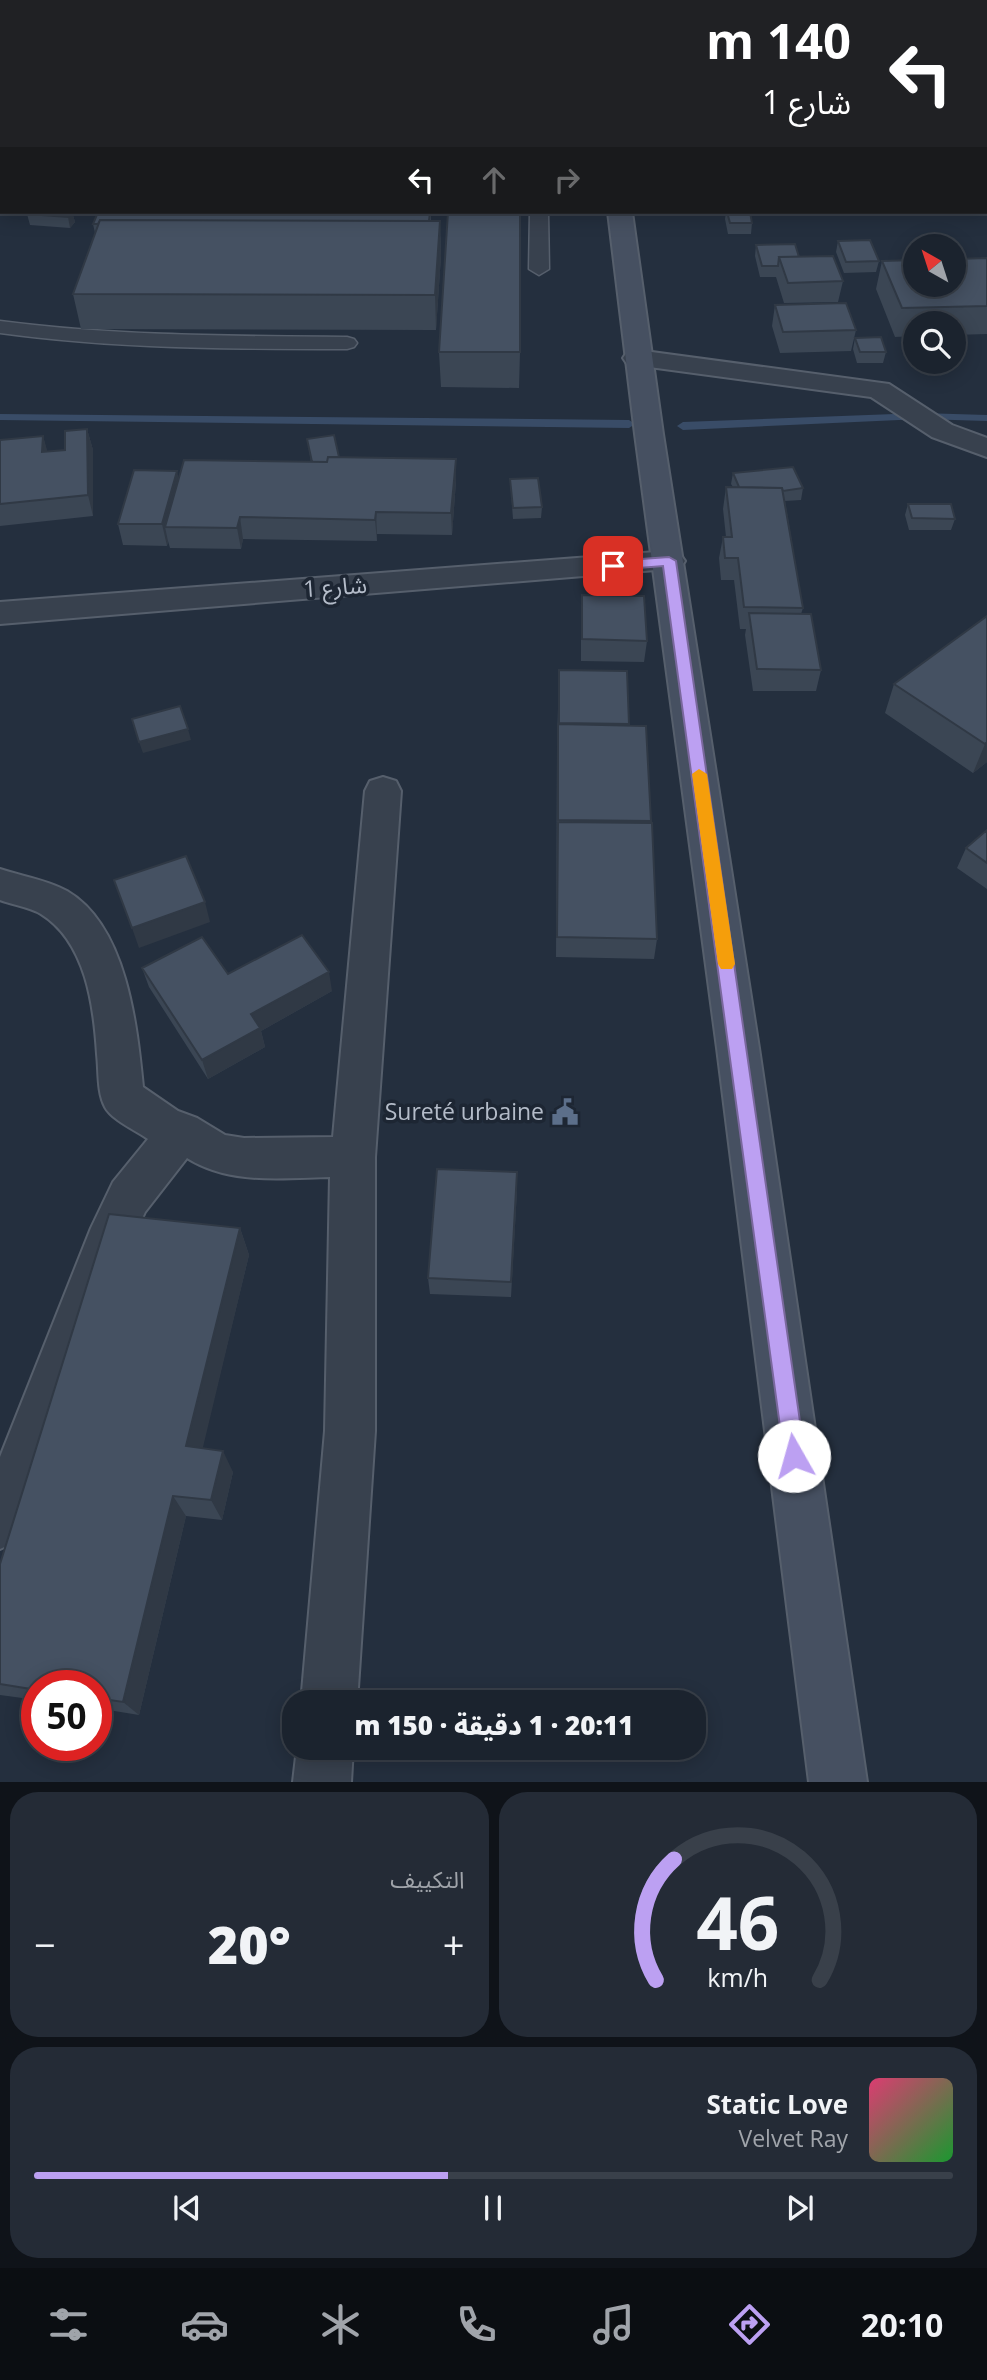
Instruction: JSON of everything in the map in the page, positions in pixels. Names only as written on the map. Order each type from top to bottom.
[{"type":"main road","points":[[620,214],[637,358],[669,561],[758,1185],[838,1782]]},
{"type":"street","points":[[637,358],[879,390],[942,431],[987,448]]},
{"type":"street","name":"شارع 1","points":[[0,613],[669,561]]},
{"type":"street","points":[[331,1690],[350,1431],[353,1157],[383,791]]},
{"type":"street","points":[[0,884],[34,893],[59,906],[78,925],[105,978],[117,1034],[122,1097],[164,1126],[182,1132],[216,1153],[244,1158],[353,1157]]},
{"type":"street","points":[[0,1523],[107,1243],[129,1197],[182,1132]]},
{"type":"street","points":[[322,1782],[324,1760]]},
{"type":"lane","points":[[539,214],[539,269]]},
{"type":"lane","points":[[0,327],[74,337],[153,342],[346,343]]},
{"type":"building","points":[[27,214],[70,214],[68,217]]},
{"type":"building","points":[[97,214],[430,214],[429,221],[100,220],[98,224],[93,224]]},
{"type":"building","points":[[448,214],[520,214],[520,352],[439,352]]},
{"type":"building","points":[[728,214],[750,214],[752,223],[730,223]]},
{"type":"building","points":[[100,220],[440,221],[435,295],[73,294]]},
{"type":"building","points":[[870,240],[879,261],[846,262],[838,241]]},
{"type":"building","points":[[795,244],[799,257],[779,257],[778,266],[762,266],[756,245]]},
{"type":"building","points":[[833,256],[843,281],[788,283],[779,257]]},
{"type":"building","points":[[987,258],[987,306],[902,308],[882,261],[903,260],[903,298],[966,298],[966,259]]},
{"type":"building","points":[[846,303],[856,330],[783,332],[775,305]]},
{"type":"building","points":[[881,337],[886,352],[860,352],[855,338]]},
{"type":"building","points":[[87,429],[88,495],[0,504],[0,440],[43,436],[42,452],[65,450],[65,431]]},
{"type":"building","points":[[334,435],[339,457],[328,457],[327,462],[312,462],[307,439]]},
{"type":"building","points":[[328,457],[456,459],[451,513],[376,512],[375,520],[240,517],[237,528],[165,527],[184,460],[327,462]]},
{"type":"building","points":[[793,467],[803,488],[783,491],[782,488],[739,487],[733,473]]},
{"type":"building","points":[[134,470],[177,471],[162,524],[118,524]]},
{"type":"building","points":[[538,478],[542,507],[513,508],[510,479]]},
{"type":"building","points":[[726,487],[782,488],[803,608],[744,607],[738,558],[725,558],[723,537],[732,537]]},
{"type":"building","points":[[908,504],[951,504],[955,519],[912,518]]},
{"type":"building","points":[[582,595],[644,596],[647,641],[582,639]]},
{"type":"building","points":[[749,613],[811,614],[821,670],[757,669]]},
{"type":"building","points":[[987,616],[987,742],[985,744],[894,684]]},
{"type":"building","points":[[559,670],[627,671],[629,724],[559,723]]},
{"type":"building","points":[[180,706],[188,729],[139,742],[132,719]]},
{"type":"building","points":[[558,724],[646,726],[651,821],[558,820]]},
{"type":"building","points":[[558,822],[652,823],[657,939],[557,937]]},
{"type":"building","points":[[987,830],[987,863],[966,848]]},
{"type":"building","points":[[186,856],[205,902],[132,928],[114,880]]},
{"type":"building","points":[[302,935],[329,972],[251,1014],[260,1028],[202,1060],[142,968],[202,937],[228,974]]},
{"type":"building","points":[[437,1169],[517,1172],[511,1282],[428,1278]]},
{"type":"building","points":[[109,1214],[240,1228],[186,1446],[223,1451],[211,1500],[173,1496],[123,1702],[112,1700],[112,1670],[21,1670],[21,1687],[0,1684],[0,1564]]},
{"type":"waterway","points":[[683,426],[921,416],[987,418]]},
{"type":"waterway","points":[[0,417],[629,424]]},
{"type":"slow traffic","points":[[699,774],[727,964]]},
{"type":"place","name":"Sureté urbaine","points":[[565,1112]]},
{"type":"route","points":[[613,566],[669,561],[794,1456]]}]
